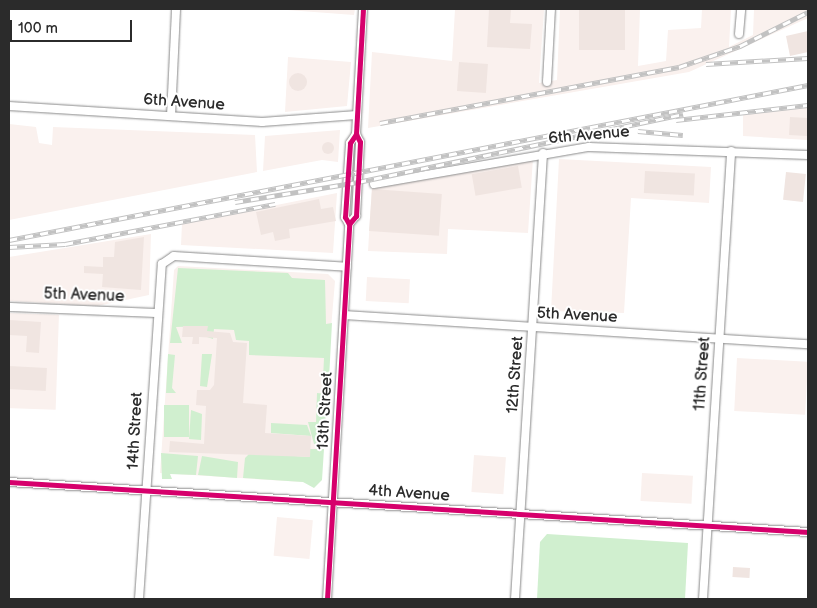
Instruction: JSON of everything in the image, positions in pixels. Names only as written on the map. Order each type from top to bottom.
[{"type":"street","points":[[171,116],[176,9]]},
{"type":"street","name":"13th Street","points":[[327,599],[350,224],[356,216],[360,142],[356,134],[363,9]]},
{"type":"street","points":[[547,82],[551,9]]},
{"type":"street","points":[[739,34],[741,9]]},
{"type":"street","name":"6th Avenue","points":[[9,106],[262,122],[357,115]]},
{"type":"street","name":"6th Avenue","points":[[374,184],[543,153],[630,145],[808,155]]},
{"type":"street","name":"11th Street","points":[[703,599],[731,151]]},
{"type":"street","name":"12th Street","points":[[515,599],[543,153]]},
{"type":"street","name":"14th Street","points":[[139,599],[162,264],[174,256],[347,267]]},
{"type":"street","name":"5th Avenue","points":[[9,307],[158,313]]},
{"type":"street","name":"5th Avenue","points":[[344,316],[808,344]]},
{"type":"street","name":"4th Avenue","points":[[9,482],[808,532]]},
{"type":"shaded area","points":[[274,9],[355,9],[354,15]]},
{"type":"shaded area","points":[[455,9],[544,9],[539,83],[557,80],[560,9],[640,9],[638,66],[666,61],[668,30],[701,28],[702,9],[731,9],[729,47],[753,35],[754,9],[808,9],[808,18],[689,72],[368,128],[372,52],[452,61]]},
{"type":"shaded area","points":[[288,57],[351,62],[347,106],[285,112]]},
{"type":"shaded area","points":[[808,107],[808,140],[743,136],[743,115]]},
{"type":"shaded area","points":[[9,124],[36,127],[39,143],[52,145],[53,127],[255,135],[257,172],[9,220]]},
{"type":"shaded area","points":[[340,130],[338,162],[322,160],[263,171],[265,136]]},
{"type":"shaded area","points":[[533,158],[528,233],[448,229],[447,254],[368,251],[372,187]]},
{"type":"shaded area","points":[[559,159],[711,167],[709,203],[631,198],[624,313],[551,311]]},
{"type":"shaded area","points":[[337,193],[333,253],[181,245],[182,224]]},
{"type":"shaded area","points":[[151,234],[149,295],[97,306],[9,301],[9,257]]},
{"type":"shaded area","points":[[178,266],[328,274],[335,281],[318,483],[160,473],[174,270]]},
{"type":"shaded area","points":[[367,277],[410,279],[409,303],[366,301]]},
{"type":"shaded area","points":[[9,313],[59,315],[56,410],[9,408]]},
{"type":"shaded area","points":[[737,358],[808,362],[805,415],[734,411]]},
{"type":"shaded area","points":[[474,455],[506,457],[503,494],[471,492]]},
{"type":"shaded area","points":[[642,473],[693,476],[691,504],[641,501]]},
{"type":"shaded area","points":[[277,517],[313,520],[309,559],[274,556]]},
{"type":"green space","points":[[178,268],[288,273],[292,278],[325,280],[326,324],[332,323],[329,379],[323,379],[324,358],[249,355],[249,341],[236,340],[234,330],[214,329],[213,339],[207,337],[207,326],[176,327],[182,343],[170,343]]},
{"type":"green space","points":[[168,354],[175,355],[172,388],[176,393],[166,393]]},
{"type":"green space","points":[[202,354],[212,354],[207,387],[200,386]]},
{"type":"green space","points":[[317,393],[327,394],[324,445],[314,444],[308,422],[316,422]]},
{"type":"green space","points":[[164,405],[189,405],[189,437],[164,437]]},
{"type":"green space","points":[[191,410],[202,414],[201,440],[189,439]]},
{"type":"green space","points":[[271,423],[307,425],[311,436],[271,433]]},
{"type":"green space","points":[[310,449],[324,449],[322,480],[314,488],[303,482],[243,478],[245,458],[250,453],[309,457]]},
{"type":"green space","points":[[161,453],[198,456],[196,475],[170,474],[172,479],[162,479]]},
{"type":"green space","points":[[202,456],[238,462],[237,478],[198,475]]},
{"type":"green space","points":[[547,534],[688,543],[685,599],[537,599],[540,542]]},
{"type":"building","points":[[489,9],[511,9],[510,23],[532,24],[530,49],[487,47]]},
{"type":"building","points":[[579,9],[625,9],[625,50],[579,50]]},
{"type":"building","points":[[808,31],[808,52],[790,56],[786,36]]},
{"type":"building","points":[[459,62],[488,64],[486,93],[457,91]]},
{"type":"building","points":[[298,73],[304,76],[307,82],[304,88],[298,91],[292,88],[289,82],[292,76]]},
{"type":"building","points":[[790,117],[808,118],[807,136],[789,135]]},
{"type":"building","points":[[326,142],[330,142],[334,148],[330,154],[326,154],[322,150],[322,146]]},
{"type":"building","points":[[518,166],[522,188],[476,196],[472,174]]},
{"type":"building","points":[[645,171],[695,174],[694,196],[644,193]]},
{"type":"building","points":[[786,172],[806,174],[803,202],[783,200]]},
{"type":"building","points":[[372,189],[442,194],[439,236],[369,231]]},
{"type":"building","points":[[319,199],[321,209],[333,207],[336,221],[289,229],[290,238],[275,241],[273,232],[261,235],[256,212]]},
{"type":"building","points":[[144,237],[141,290],[102,287],[103,274],[84,273],[84,266],[103,267],[103,257],[114,257],[115,242]]},
{"type":"building","points":[[9,320],[41,322],[39,353],[26,352],[27,336],[9,335]]},
{"type":"building","points":[[183,326],[208,326],[207,331],[230,333],[233,342],[247,343],[243,403],[267,405],[265,433],[311,436],[310,457],[169,452],[170,441],[204,444],[206,406],[196,405],[197,390],[210,390],[214,385],[217,338],[199,337],[199,344],[192,344],[193,337],[182,337]]},
{"type":"building","points":[[9,366],[47,368],[46,391],[9,389]]},
{"type":"building","points":[[733,567],[750,568],[749,578],[732,577]]},
{"type":"railway","points":[[380,123],[679,67],[740,46],[808,12]]},
{"type":"railway","points":[[706,64],[808,58]]},
{"type":"railway","points":[[9,240],[808,85]]},
{"type":"railway","points":[[676,120],[808,105]]},
{"type":"railway","points":[[235,202],[358,182],[683,114]]},
{"type":"railway","points":[[638,131],[683,135]]},
{"type":"railway","points":[[9,247],[65,244],[275,204]]},
{"type":"cycle path","points":[[349,224],[345,217],[350,143],[356,134],[363,9]]},
{"type":"cycle path","points":[[327,599],[349,224],[356,216],[360,142],[356,134]]},
{"type":"cycle path","points":[[9,482],[808,532]]}]
